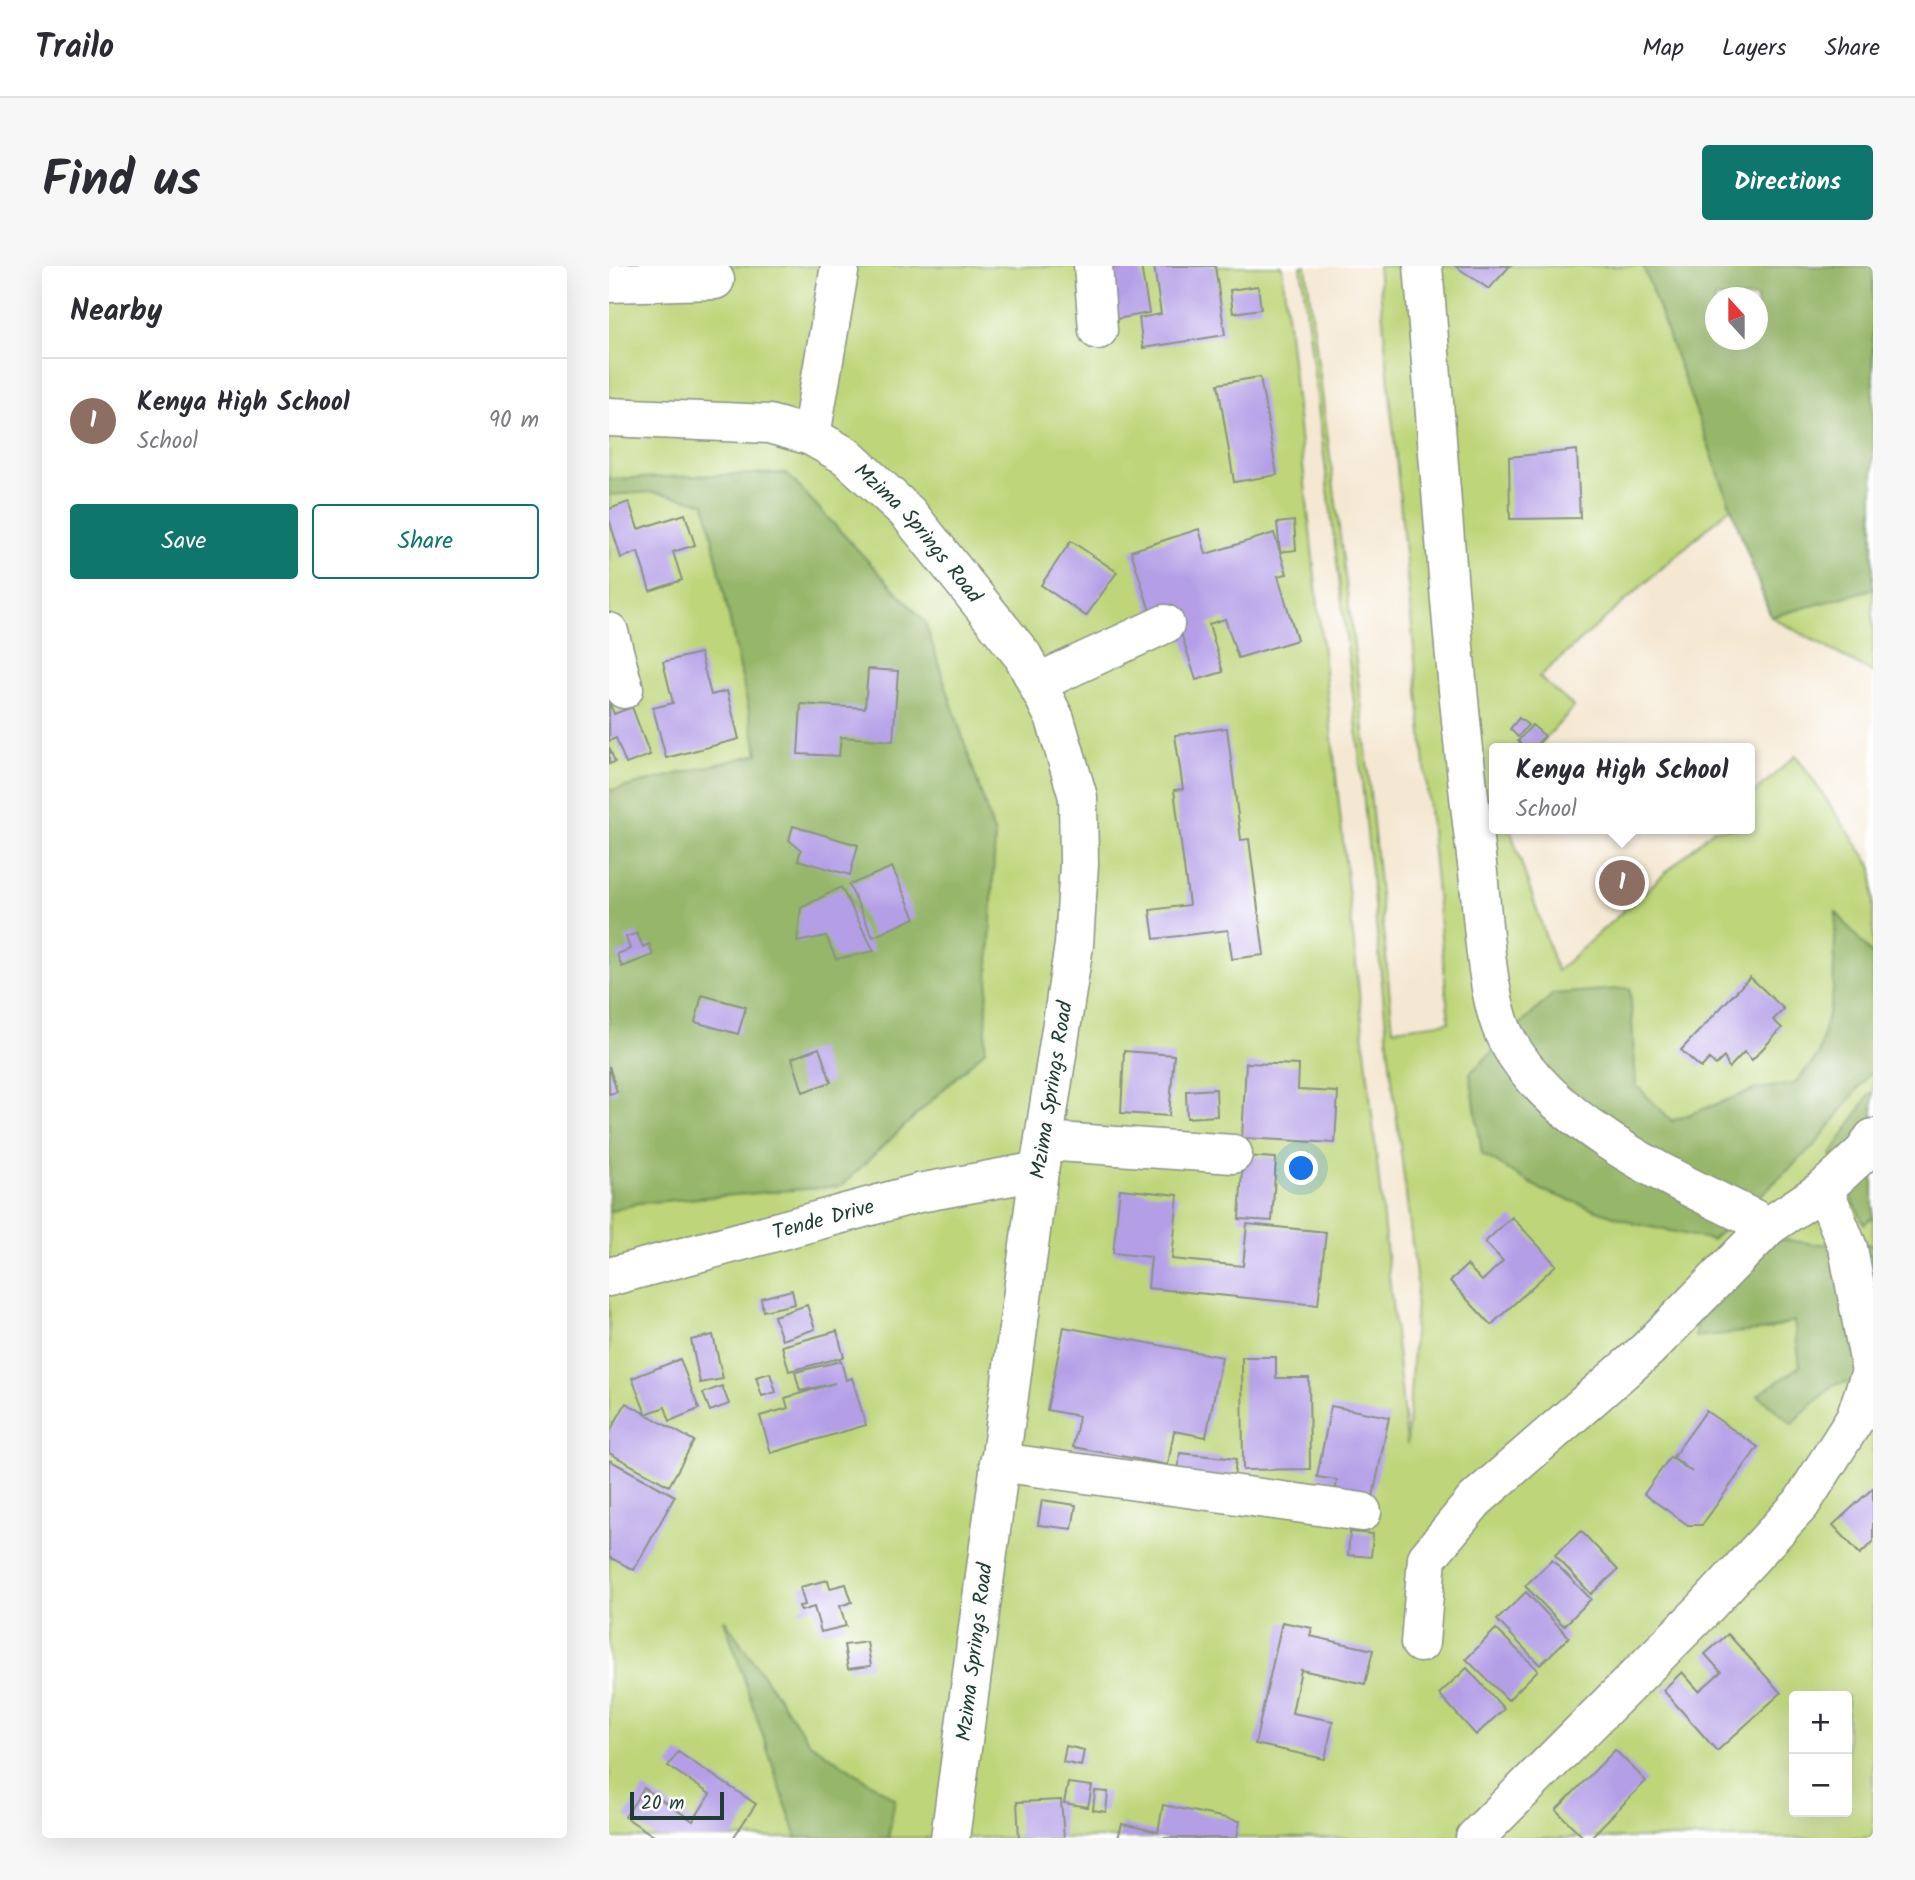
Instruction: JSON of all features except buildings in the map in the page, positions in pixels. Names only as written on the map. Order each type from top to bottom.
[{"type":"street","points":[[811,436],[840,266]]},
{"type":"street","points":[[1093,266],[1098,330]]},
{"type":"street","points":[[1423,266],[1463,754],[1494,999],[1506,1038],[1547,1093],[1639,1162],[1769,1226]]},
{"type":"street","points":[[609,283],[715,280]]},
{"type":"street","name":"Mzima Springs Road","points":[[609,417],[769,424],[811,436],[846,456],[908,513],[1023,656],[1055,719],[1078,797],[1079,864],[1074,945],[1041,1156],[950,1838]]},
{"type":"street","points":[[1037,683],[1165,624]]},
{"type":"street","points":[[609,632],[624,689]]},
{"type":"street","points":[[1420,1643],[1427,1559],[1475,1500],[1648,1349],[1769,1226],[1824,1189],[1864,1152],[1873,1138]]},
{"type":"street","name":"Tende Drive","points":[[609,1277],[919,1193],[1041,1156],[1233,1154]]},
{"type":"street","points":[[1475,1838],[1704,1609],[1801,1504],[1855,1419],[1871,1371],[1848,1248],[1824,1189]]},
{"type":"street","points":[[999,1462],[1362,1512]]},
{"type":"green space","points":[[609,266],[1282,266],[1407,1445],[1417,1284],[1389,1055],[1355,711],[1301,266],[1306,266],[1362,710],[1393,1029],[1449,1022],[1378,266],[1873,266],[1873,673],[1771,617],[1731,507],[1539,677],[1574,707],[1542,743],[1489,743],[1489,834],[1512,834],[1557,971],[1708,834],[1755,834],[1755,792],[1796,755],[1873,868],[1873,1838],[609,1838]]},
{"type":"green space","points":[[1643,266],[1873,266],[1873,589],[1771,617]]},
{"type":"green space","points":[[786,473],[925,622],[995,836],[985,1050],[841,1186],[639,1203],[609,1212],[609,791],[758,754],[705,503],[655,492],[609,495],[609,479]]},
{"type":"green space","points":[[1836,912],[1873,956],[1873,1069],[1816,1144],[1712,1240],[1636,1224],[1544,1191],[1482,1154],[1470,1073],[1553,994],[1630,988],[1636,1085],[1672,1121],[1756,1089],[1794,1084],[1818,1056],[1833,993]]},
{"type":"green space","points":[[1870,1093],[1873,1093],[1873,1217],[1864,1224],[1831,1155]]},
{"type":"green space","points":[[1749,1235],[1815,1244],[1873,1244],[1873,1380],[1834,1384],[1792,1424],[1758,1395],[1800,1366],[1794,1321],[1766,1330],[1695,1337],[1701,1260]]},
{"type":"green space","points":[[724,1619],[810,1743],[895,1799],[888,1838],[797,1838]]},
{"type":"place","name":"Kenya High School","points":[[1622,883]]}]
